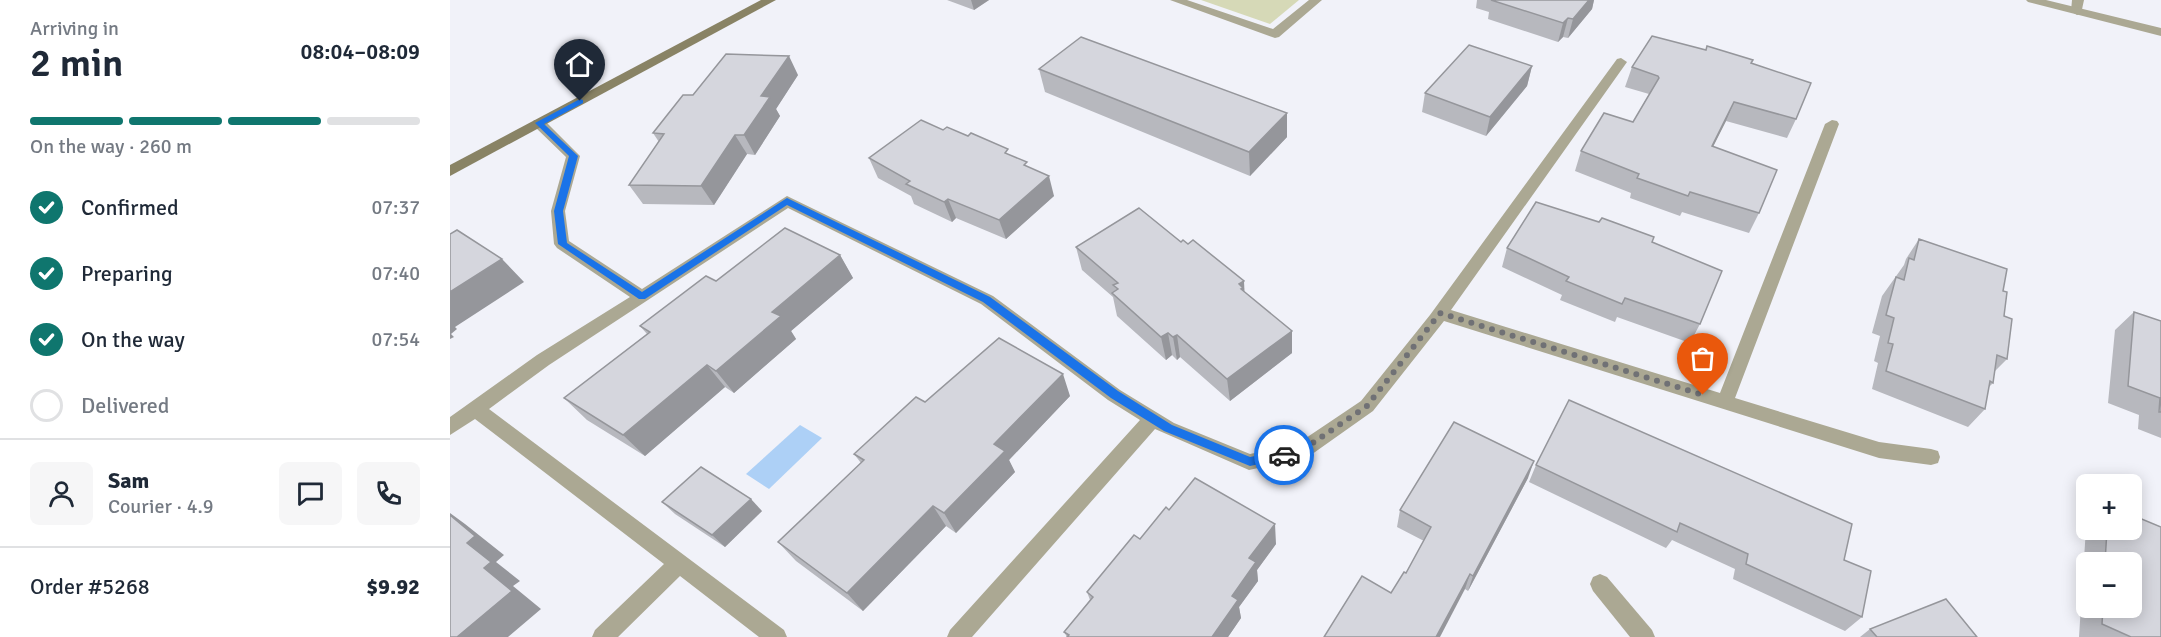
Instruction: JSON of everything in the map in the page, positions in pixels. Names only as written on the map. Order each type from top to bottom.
[{"type":"main road","points":[[450,171],[770,0]]},
{"type":"street","points":[[1176,0],[1275,34],[1316,0]]},
{"type":"street","points":[[2032,0],[2077,6],[2161,32]]},
{"type":"street","points":[[450,427],[477,410],[543,360],[787,201],[987,300],[1114,394],[1168,428],[1250,462],[1301,451],[1367,406],[1440,313],[1621,62]]},
{"type":"street","points":[[539,123],[573,156],[558,211],[562,244],[642,297]]},
{"type":"street","points":[[1725,402],[1832,124]]},
{"type":"street","points":[[1440,313],[1879,450],[1931,457]]},
{"type":"street","points":[[477,410],[776,637]]},
{"type":"street","points":[[958,637],[1153,419]]},
{"type":"street","points":[[603,637],[679,563]]},
{"type":"street","points":[[1600,584],[1644,637]]},
{"type":"green space","points":[[1201,0],[1299,0],[1270,24]]},
{"type":"water","points":[[800,425],[822,438],[769,489],[746,474]]},
{"type":"building","points":[[1491,0],[1589,0],[1573,19],[1568,18],[1563,23]]},
{"type":"building","points":[[1652,36],[1706,50],[1707,46],[1753,60],[1751,63],[1811,83],[1796,119],[1734,102],[1712,146],[1777,170],[1759,213],[1690,192],[1688,196],[1637,178],[1639,174],[1581,151],[1604,113],[1633,122],[1659,78],[1632,67]]},
{"type":"building","points":[[1081,37],[1287,113],[1249,152],[1039,69]]},
{"type":"building","points":[[1469,45],[1532,66],[1490,117],[1425,93]]},
{"type":"building","points":[[726,54],[789,56],[761,96],[770,97],[744,135],[735,135],[701,186],[629,185],[664,134],[653,133],[683,95],[693,95]]},
{"type":"building","points":[[921,120],[943,130],[947,127],[968,136],[971,133],[1008,149],[1005,153],[1027,162],[1024,165],[1049,176],[999,220],[948,199],[944,202],[906,184],[910,181],[869,158]]},
{"type":"building","points":[[1536,202],[1599,222],[1602,218],[1654,237],[1652,242],[1722,271],[1700,324],[1625,298],[1622,304],[1566,281],[1569,277],[1507,248]]},
{"type":"building","points":[[1139,208],[1181,242],[1183,240],[1188,244],[1193,240],[1244,281],[1239,284],[1243,288],[1241,289],[1292,331],[1227,379],[1177,335],[1173,337],[1168,333],[1161,337],[1112,293],[1118,289],[1113,285],[1118,283],[1076,247]]},
{"type":"building","points":[[785,228],[840,255],[772,312],[781,316],[716,371],[707,365],[623,435],[564,398],[650,332],[640,326],[706,276],[716,281]]},
{"type":"building","points":[[457,230],[502,259],[450,292],[450,234]]},
{"type":"building","points":[[1919,239],[2007,269],[2003,291],[2007,292],[2004,316],[2012,319],[2007,359],[1997,355],[1993,383],[1990,381],[1985,409],[1886,371],[1893,344],[1888,343],[1894,318],[1886,315],[1896,277],[1904,280],[1909,258],[1914,260]]},
{"type":"building","points":[[2134,312],[2161,321],[2161,412],[2159,412],[2160,398],[2128,386]]},
{"type":"building","points":[[999,338],[1063,374],[994,444],[1005,451],[944,513],[933,506],[847,593],[778,542],[864,460],[854,454],[916,397],[925,402]]},
{"type":"building","points":[[1569,400],[1852,524],[1844,560],[1871,571],[1862,617],[1746,564],[1748,554],[1680,523],[1677,532],[1536,465]]},
{"type":"building","points":[[1454,422],[1534,461],[1473,576],[1470,574],[1436,637],[1324,637],[1362,576],[1391,593],[1404,572],[1406,573],[1431,527],[1400,510]]},
{"type":"building","points":[[701,467],[751,499],[712,535],[662,502]]},
{"type":"building","points":[[1195,478],[1275,524],[1249,558],[1256,562],[1232,596],[1238,600],[1212,637],[1067,637],[1069,635],[1064,632],[1093,597],[1087,592],[1134,535],[1140,539],[1166,507],[1169,510]]},
{"type":"building","points":[[450,515],[475,536],[467,543],[491,562],[484,568],[512,591],[457,637],[450,637]]},
{"type":"building","points":[[2142,519],[2161,527],[2161,637],[2131,637],[2102,624],[2102,618],[2142,618],[2142,552],[2106,552],[2106,540],[2142,540]]},
{"type":"building","points":[[1946,599],[1977,637],[1877,637],[1870,629]]},
{"type":"way so far","points":[[1284,455],[1301,451],[1367,406],[1440,313],[1703,395]]},
{"type":"route","points":[[580,101],[539,123],[573,156],[558,211],[562,244],[642,297],[787,201],[987,300],[1114,394],[1168,428],[1250,462],[1284,455]]}]
